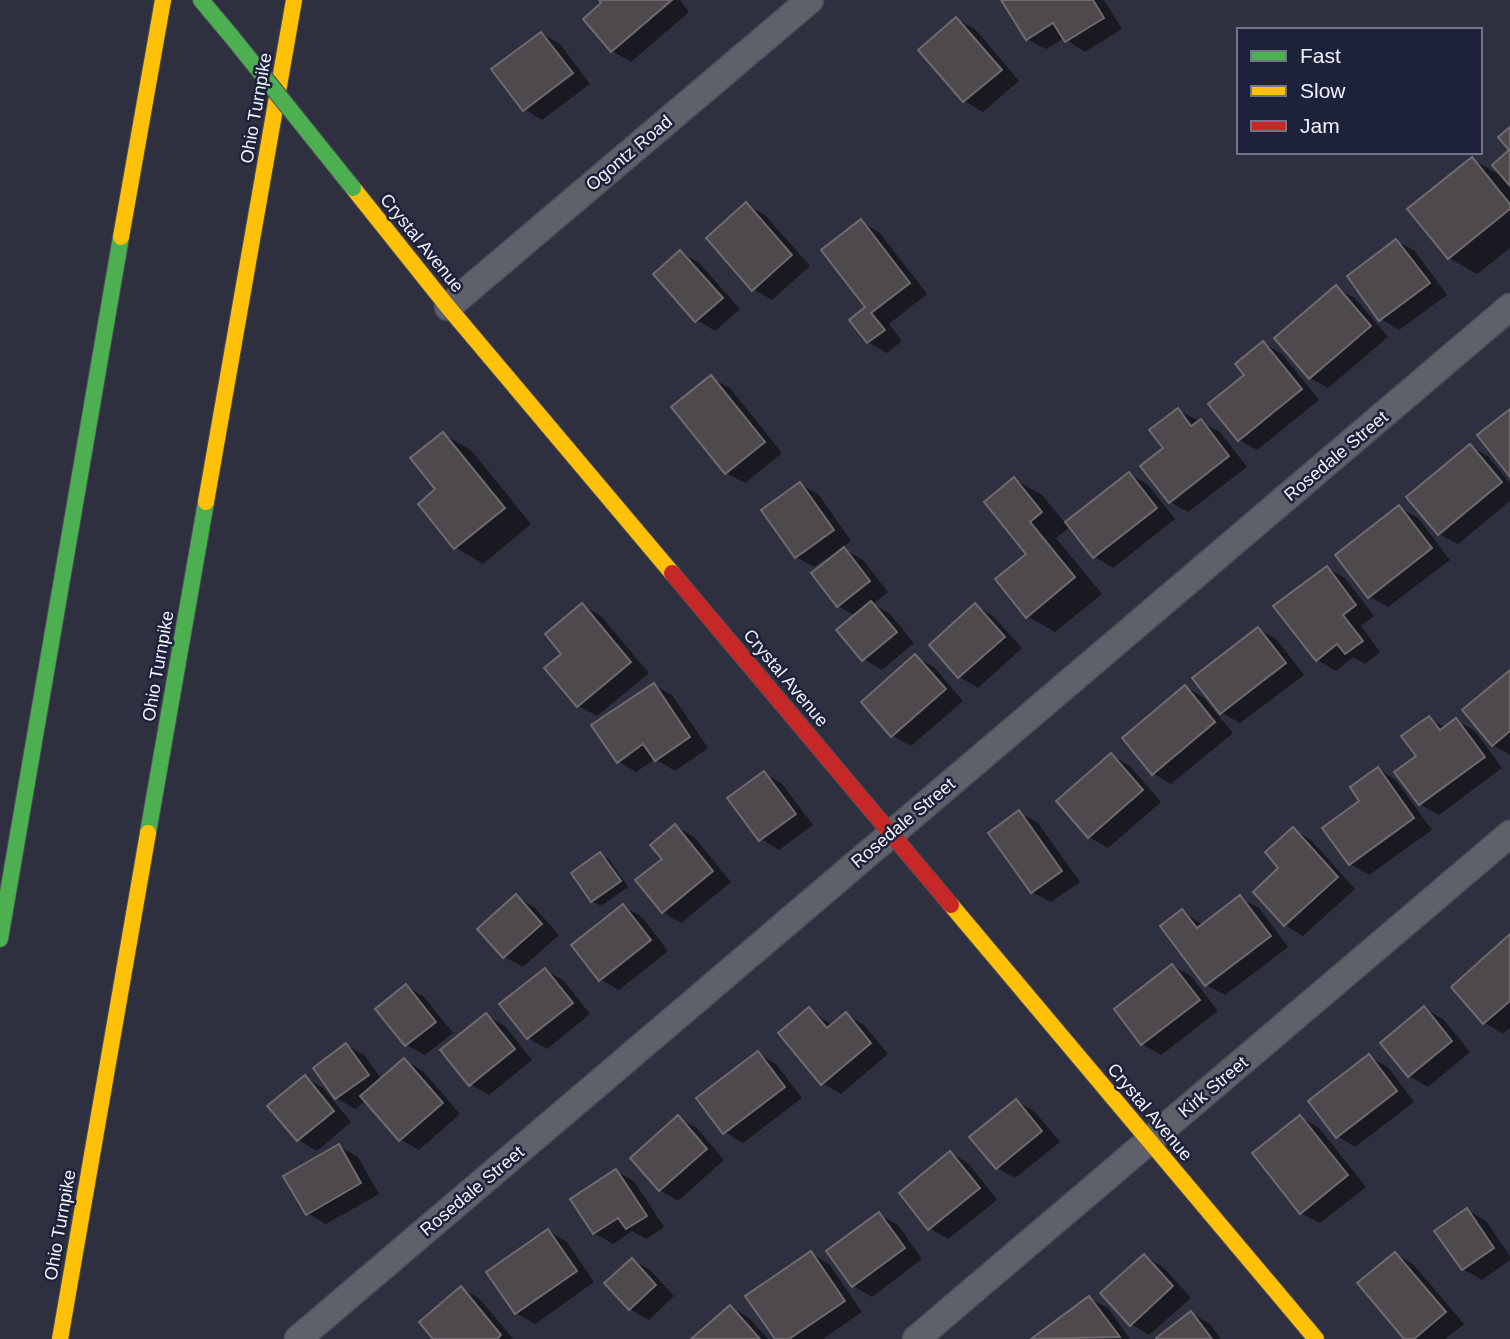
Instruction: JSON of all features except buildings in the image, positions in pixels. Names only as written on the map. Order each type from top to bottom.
[{"type":"main road","points":[[0,939],[65,541],[163,0]]},
{"type":"main road","name":"Crystal Avenue","points":[[201,0],[448,307],[1316,1339]]},
{"type":"main road","name":"Ohio Turnpike","points":[[60,1339],[294,0]]},
{"type":"street","name":"Ogontz Road","points":[[448,307],[810,0]]},
{"type":"street","name":"Rosedale Street","points":[[298,1339],[1510,307]]},
{"type":"street","name":"Kirk Street","points":[[916,1339],[1510,834]]},
{"type":"traffic: fast","points":[[201,0],[232,37]]},
{"type":"traffic: fast","points":[[232,37],[353,188]]},
{"type":"traffic: fast","points":[[0,939],[121,237]]},
{"type":"traffic: fast","points":[[148,833],[206,502]]},
{"type":"traffic: slow","points":[[121,237],[163,0]]},
{"type":"traffic: slow","points":[[206,502],[294,0]]},
{"type":"traffic: slow","points":[[353,188],[448,307],[672,573]]},
{"type":"traffic: slow","points":[[60,1339],[148,833]]},
{"type":"traffic: slow","points":[[951,905],[1316,1339]]},
{"type":"traffic: jam","points":[[672,573],[951,905]]}]
